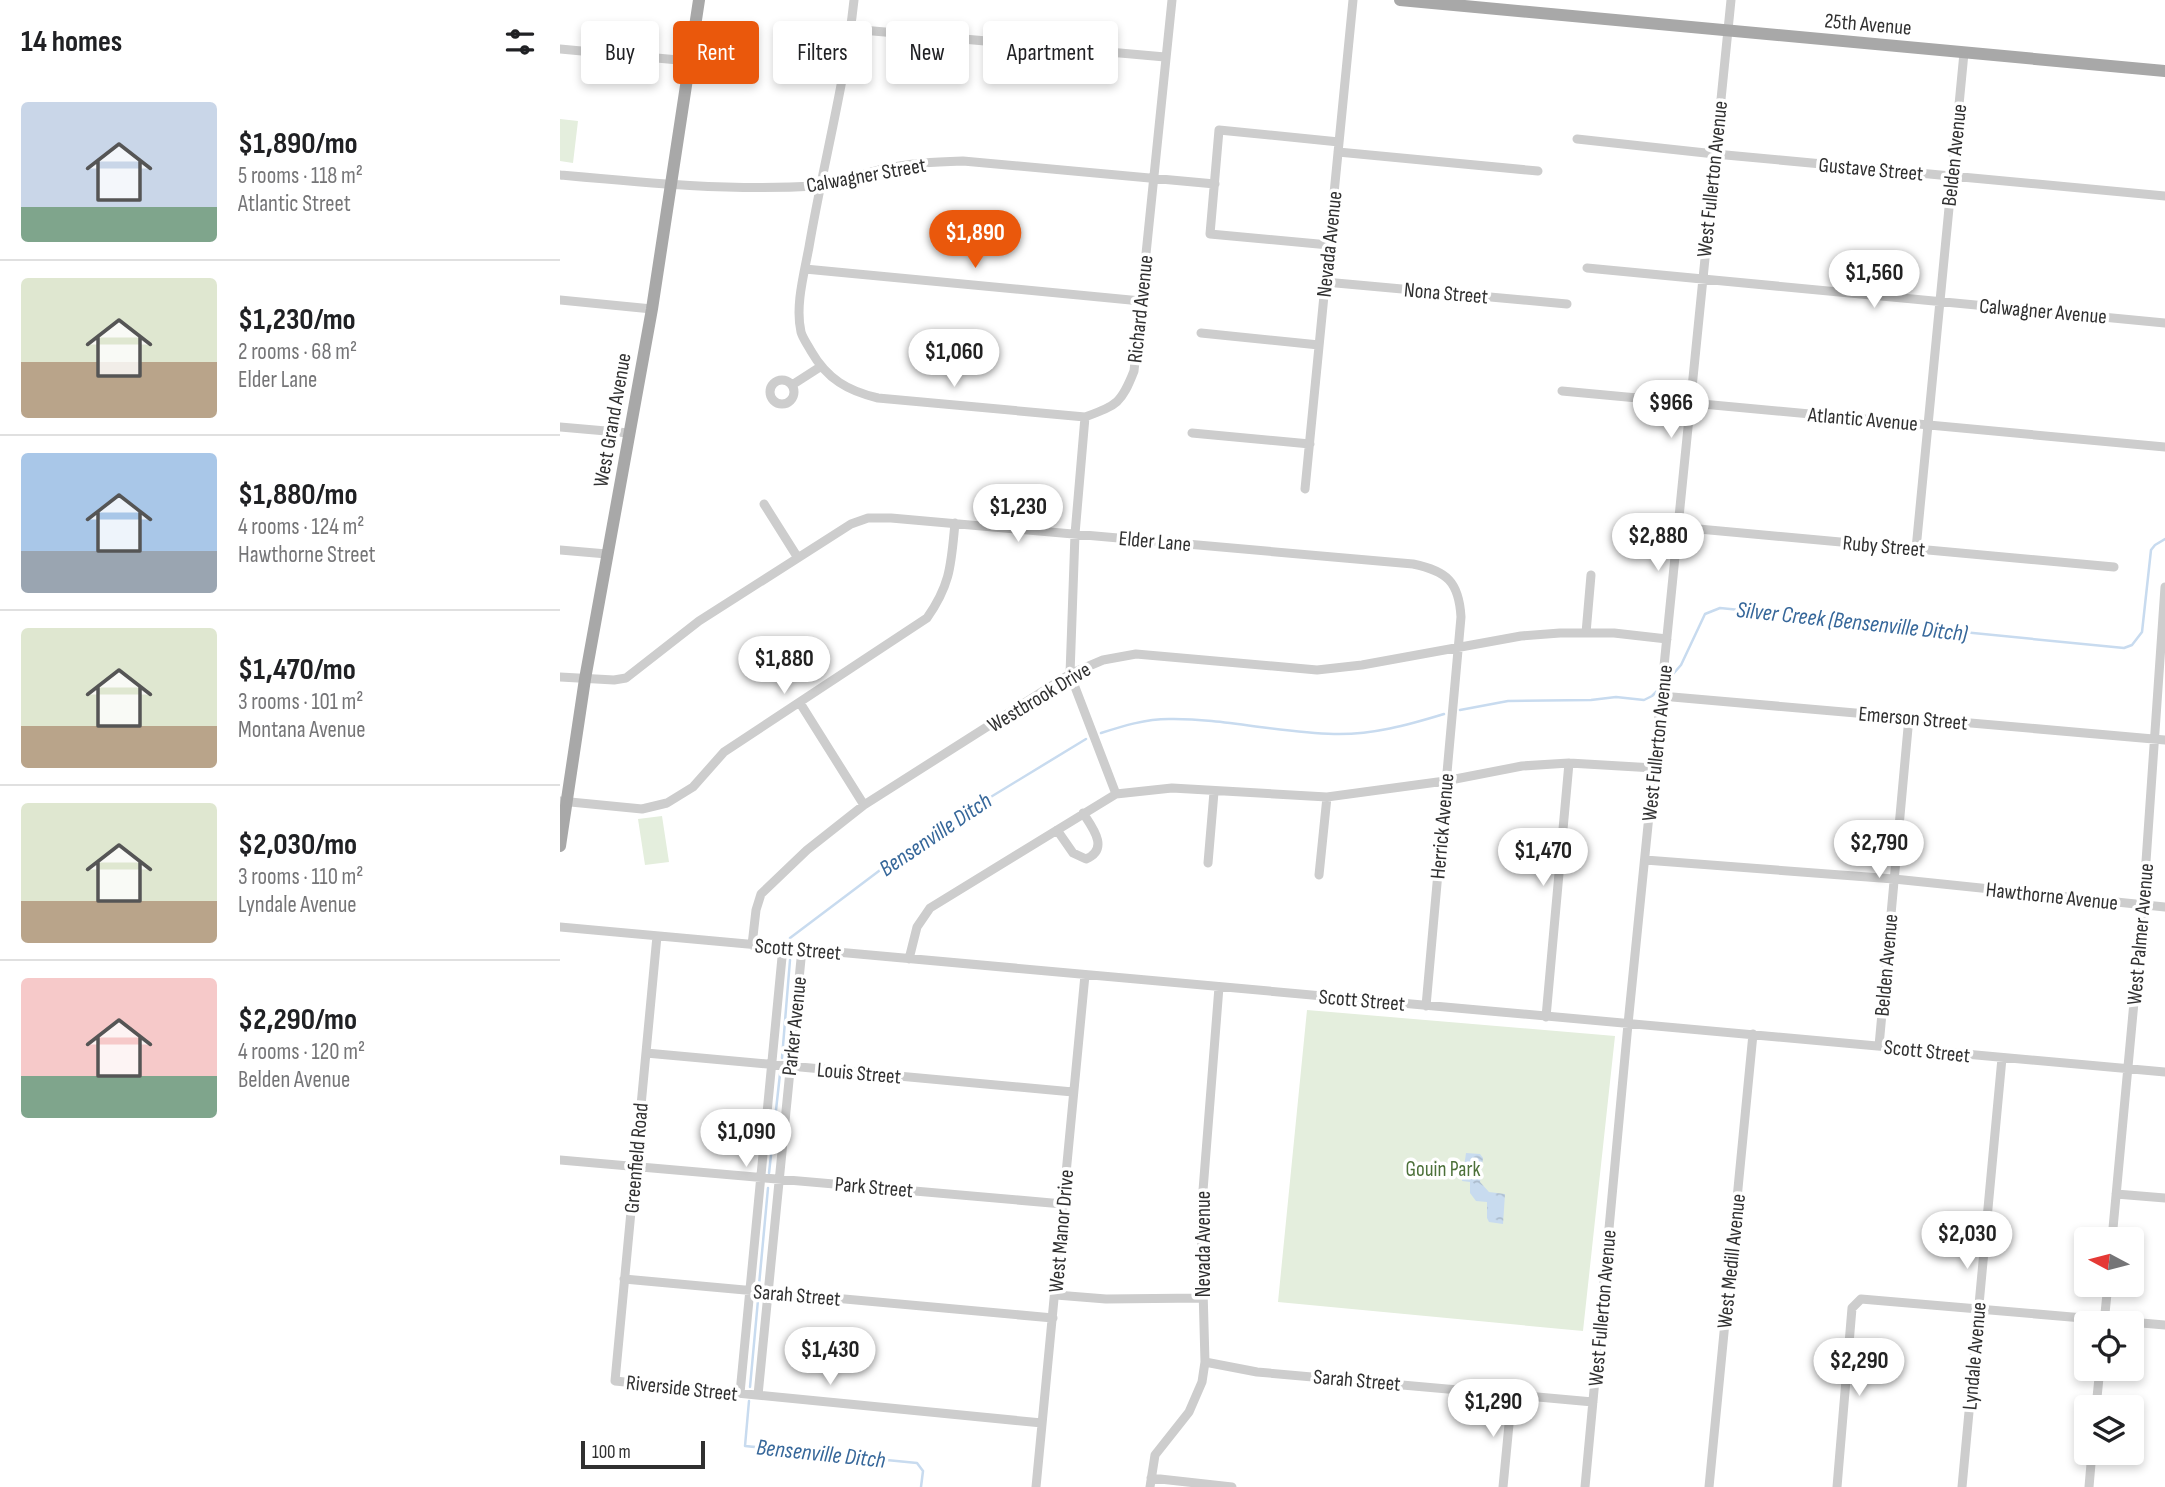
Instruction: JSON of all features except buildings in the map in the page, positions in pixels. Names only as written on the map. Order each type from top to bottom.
[{"type":"main road","name":"West Grand Avenue","points":[[696,21],[699,0]]},
{"type":"main road","name":"25th Avenue","points":[[1400,0],[2165,71]]},
{"type":"main road","name":"West Grand Avenue","points":[[560,846],[564,802],[652,309],[686,84]]},
{"type":"street","points":[[852,21],[854,0]]},
{"type":"street","name":"Richard Avenue","points":[[1085,417],[1107,409],[1121,400],[1133,371],[1172,0]]},
{"type":"street","name":"Nevada Avenue","points":[[1305,489],[1353,0]]},
{"type":"street","name":"West Fullerton Avenue","points":[[1585,1487],[1628,1024],[1731,0]]},
{"type":"street","points":[[872,31],[1165,57]]},
{"type":"street","points":[[560,49],[673,59]]},
{"type":"street","name":"Belden Avenue","points":[[1916,549],[1964,53]]},
{"type":"street","points":[[843,84],[819,186],[805,269],[799,314],[802,334],[820,368],[838,383],[858,393],[878,398],[1085,417],[1075,534],[1070,674],[1116,794]]},
{"type":"street","points":[[1329,245],[1210,234],[1219,130],[1538,171]]},
{"type":"street","name":"Gustave Street","points":[[1577,139],[2165,196]]},
{"type":"street","name":"Calwagner Street","points":[[560,175],[760,190],[819,186],[885,168],[963,162],[1214,184]]},
{"type":"street","name":"Calwagner Avenue","points":[[1587,268],[2165,323]]},
{"type":"street","points":[[805,269],[1141,301]]},
{"type":"street","name":"Nona Street","points":[[1325,282],[1567,304]]},
{"type":"street","points":[[560,300],[652,309]]},
{"type":"street","points":[[1201,333],[1319,345]]},
{"type":"street","points":[[792,386],[820,368]]},
{"type":"street","name":"Atlantic Avenue","points":[[1562,391],[2165,447]]},
{"type":"street","points":[[560,427],[629,433]]},
{"type":"street","points":[[1192,432],[1310,444]]},
{"type":"street","points":[[764,504],[798,558]]},
{"type":"street","name":"Elder Lane","points":[[560,677],[614,680],[626,678],[699,621],[851,524],[868,518],[955,523],[1413,564],[1430,568],[1446,576],[1454,584],[1461,617],[1458,647]]},
{"type":"street","name":"Ruby Street","points":[[1655,521],[1677,527],[2114,567]]},
{"type":"street","points":[[564,802],[642,809],[667,803],[694,787],[724,752],[927,618],[942,597],[950,575],[955,523]]},
{"type":"street","points":[[560,550],[607,554]]},
{"type":"street","points":[[1586,633],[1591,575]]},
{"type":"street","name":"West Palmer Avenue","points":[[2113,1227],[2143,905],[2165,587]]},
{"type":"street","name":"Westbrook Drive","points":[[752,944],[758,901],[764,890],[807,850],[864,805],[1070,674],[1103,660],[1136,654],[1317,670],[1362,665],[1521,636],[1586,633],[1667,639]]},
{"type":"street","name":"Herrick Avenue","points":[[1426,1006],[1458,647]]},
{"type":"street","name":"Emerson Street","points":[[1661,695],[2165,740]]},
{"type":"street","points":[[800,703],[864,805]]},
{"type":"street","name":"Belden Avenue","points":[[1879,1046],[1909,717]]},
{"type":"street","points":[[1546,1017],[1569,763]]},
{"type":"street","points":[[909,959],[917,927],[930,908],[1116,794],[1157,788],[1328,797],[1446,781],[1522,765],[1569,763],[1654,768]]},
{"type":"street","points":[[1208,863],[1214,792]]},
{"type":"street","points":[[1319,875],[1328,797]]},
{"type":"street","points":[[1057,830],[1076,855],[1086,859],[1092,856],[1098,846],[1098,839],[1083,813]]},
{"type":"street","name":"Hawthorne Avenue","points":[[1645,860],[1894,879],[2165,907]]},
{"type":"street","name":"Scott Street","points":[[560,927],[2165,1073]]},
{"type":"street","name":"Greenfield Road","points":[[615,1381],[657,936]]},
{"type":"street","name":"Parker Avenue","points":[[740,1393],[783,947]]},
{"type":"street","name":"Parker Avenue","points":[[758,1395],[802,949]]},
{"type":"street","name":"West Manor Drive","points":[[1036,1487],[1085,975]]},
{"type":"street","name":"Nevada Avenue","points":[[1151,1483],[1155,1455],[1178,1429],[1197,1396],[1205,1362],[1201,1216],[1219,987]]},
{"type":"street","name":"West Medill Avenue","points":[[1709,1487],[1753,1034]]},
{"type":"street","name":"Louis Street","points":[[646,1053],[1073,1092]]},
{"type":"street","name":"Lyndale Avenue","points":[[1962,1487],[2003,1058]]},
{"type":"street","name":"Park Street","points":[[560,1160],[1063,1204]]},
{"type":"street","points":[[2116,1194],[2165,1198]]},
{"type":"street","name":"Sarah Street","points":[[624,1279],[1053,1318]]},
{"type":"street","points":[[1056,1295],[1202,1298]]},
{"type":"street","points":[[1837,1487],[1852,1308],[1861,1298],[2074,1319]]},
{"type":"street","points":[[2144,1324],[2165,1325]]},
{"type":"street","name":"Sarah Street","points":[[1205,1362],[1257,1372],[1593,1402]]},
{"type":"street","name":"Riverside Street","points":[[615,1381],[1042,1423]]},
{"type":"street","points":[[1503,1487],[1512,1393]]},
{"type":"street","points":[[2089,1487],[2091,1465]]},
{"type":"street","points":[[1151,1483],[1232,1487]]},
{"type":"green space","points":[[560,119],[578,121],[573,163],[560,161]]},
{"type":"green space","points":[[662,816],[669,862],[645,865],[638,819]]},
{"type":"green space","name":"Gouin Park","points":[[1307,1010],[1615,1036],[1583,1331],[1278,1302]]},
{"type":"water","points":[[1466,1153],[1480,1154],[1483,1158],[1480,1182],[1489,1192],[1505,1194],[1503,1224],[1489,1222],[1487,1202],[1476,1201],[1470,1193],[1470,1182],[1462,1181]]},
{"type":"waterway","name":"Silver Creek (Bensenville Ditch)","points":[[1666,682],[1681,665],[1705,614],[1720,608],[2124,648],[2132,645],[2142,632],[2151,550],[2165,539]]},
{"type":"waterway","name":"Silver Creek (Bensenville Ditch)","points":[[1460,710],[1508,701],[1616,697],[1644,700],[1659,689]]},
{"type":"waterway","name":"Bensenville Ditch","points":[[1101,733],[1160,719],[1189,719],[1313,733],[1348,734],[1390,729],[1444,714]]},
{"type":"waterway","name":"Bensenville Ditch","points":[[790,938],[920,840],[1086,739]]},
{"type":"waterway","name":"Bensenville Ditch","points":[[782,1058],[790,960]]},
{"type":"waterway","name":"Bensenville Ditch","points":[[769,1173],[780,1074]]},
{"type":"waterway","name":"Bensenville Ditch","points":[[759,1285],[768,1188]]},
{"type":"waterway","name":"Bensenville Ditch","points":[[750,1387],[758,1300]]},
{"type":"waterway","name":"Bensenville Ditch","points":[[749,1401],[745,1446],[917,1463],[923,1471],[921,1487]]}]
